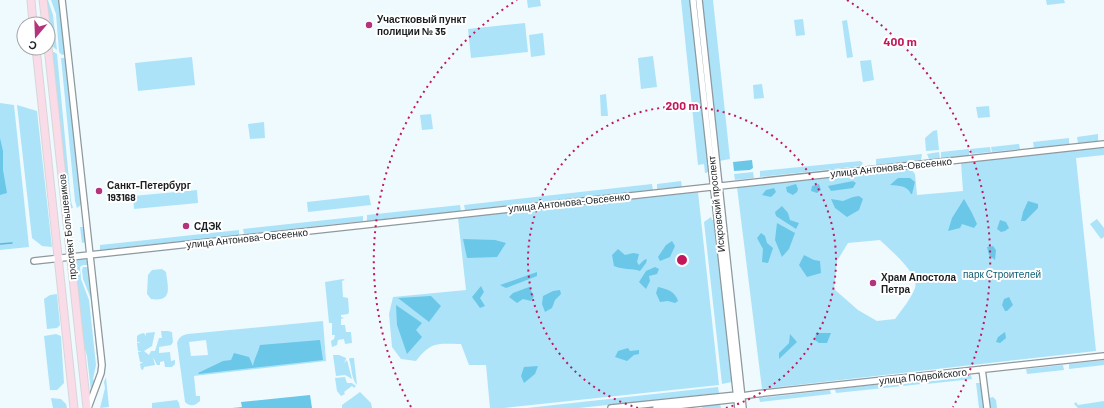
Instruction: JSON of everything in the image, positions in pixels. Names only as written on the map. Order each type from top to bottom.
[{"type":"main road","points":[[31,0],[32,16]]},
{"type":"main road","points":[[43,0],[45,16]]},
{"type":"main road","name":"проспект Большевиков","points":[[37,56],[74,408]]},
{"type":"main road","name":"проспект Большевиков","points":[[49,56],[70,257],[88,408]]},
{"type":"street","points":[[62,0],[91,255],[102,368],[88,408]]},
{"type":"street","name":"Искровский проспект","points":[[693,0],[716,186],[739,397],[738,408]]},
{"type":"street","name":"Искровский проспект","points":[[699,0],[716,186]]},
{"type":"street","name":"улица Антонова-Овсеенко","points":[[34,261],[1104,144]]},
{"type":"street","name":"улица Подвойского","points":[[656,408],[739,397],[1104,356]]},
{"type":"street","points":[[982,369],[987,408]]},
{"type":"street","name":"Искровский проспект","points":[[739,397],[743,408]]},
{"type":"street","name":"улица Подвойского","points":[[611,408],[739,397]]},
{"type":"green space","points":[[46,0],[48,0],[53,16],[48,16]]},
{"type":"green space","points":[[51,0],[60,0],[66,54],[62,55],[59,52],[56,14]]},
{"type":"green space","points":[[527,0],[540,0],[541,6],[528,8]]},
{"type":"green space","points":[[681,0],[691,0],[709,172],[705,173],[704,164],[698,165]]},
{"type":"green space","points":[[702,0],[713,0],[730,159],[719,161]]},
{"type":"green space","points":[[1046,0],[1064,0],[1065,3],[1047,5]]},
{"type":"green space","points":[[803,19],[805,35],[796,36],[794,20]]},
{"type":"green space","points":[[847,20],[853,57],[847,58],[842,21]]},
{"type":"green space","points":[[525,23],[528,52],[471,58],[468,29]]},
{"type":"green space","points":[[543,33],[545,55],[531,57],[529,35]]},
{"type":"green space","points":[[56,53],[71,201],[73,208],[68,209],[51,56],[56,56]]},
{"type":"green space","points":[[653,56],[657,87],[641,89],[638,58]]},
{"type":"green space","points":[[192,57],[195,85],[138,91],[135,63]]},
{"type":"green space","points":[[61,58],[66,58],[82,204],[77,208],[75,201]]},
{"type":"green space","points":[[871,60],[874,80],[863,82],[860,61]]},
{"type":"green space","points":[[762,84],[764,98],[754,99],[753,85]]},
{"type":"green space","points":[[606,94],[608,116],[601,116],[600,95]]},
{"type":"green space","points":[[0,103],[14,105],[29,247],[0,250]]},
{"type":"green space","points":[[17,105],[37,111],[52,247],[42,246],[32,238]]},
{"type":"green space","points":[[989,106],[990,117],[978,118],[976,107]]},
{"type":"green space","points":[[431,114],[433,129],[422,130],[420,115]]},
{"type":"green space","points":[[264,122],[265,138],[250,139],[248,124]]},
{"type":"green space","points":[[937,130],[939,150],[926,151],[925,138],[933,131]]},
{"type":"green space","points":[[1098,134],[1098,141],[1078,143],[1077,137]]},
{"type":"green space","points":[[1069,138],[1069,144],[1034,148],[1033,142]]},
{"type":"green space","points":[[1019,144],[1020,149],[992,152],[991,147]]},
{"type":"green space","points":[[990,147],[991,152],[971,154],[970,149]]},
{"type":"green space","name":"парк Строителей","points":[[1104,147],[1104,155],[1076,158],[1096,351],[762,389],[737,187],[911,169],[915,174],[917,195],[963,191],[961,163]],"holes":[[[880,240],[903,262],[913,276],[915,288],[909,300],[895,319],[877,321],[858,310],[834,289],[837,261],[848,243]]]},
{"type":"green space","points":[[969,149],[969,155],[941,158],[941,152]]},
{"type":"green space","points":[[939,152],[940,158],[929,159],[927,154]]},
{"type":"green space","points":[[922,154],[921,160],[876,165],[876,159]]},
{"type":"green space","points":[[860,161],[863,163],[861,166],[760,177],[760,171]]},
{"type":"green space","points":[[753,172],[754,178],[735,180],[734,174]]},
{"type":"green space","points":[[681,181],[682,187],[657,189],[657,184]]},
{"type":"green space","points":[[652,184],[653,190],[465,210],[464,205]]},
{"type":"green space","points":[[197,190],[198,203],[134,209],[133,196]]},
{"type":"green space","points":[[698,192],[719,385],[504,408],[490,408],[486,365],[469,365],[461,344],[436,345],[426,350],[416,361],[401,359],[392,347],[389,314],[393,297],[466,290],[458,218]]},
{"type":"green space","points":[[369,195],[371,205],[308,212],[307,202]]},
{"type":"green space","points":[[460,205],[461,211],[367,221],[367,215]]},
{"type":"green space","points":[[363,216],[363,221],[244,234],[243,229]]},
{"type":"green space","points":[[711,217],[712,220],[714,220],[732,382],[722,384],[704,222]]},
{"type":"green space","points":[[1097,219],[1104,228],[1104,237],[1101,239],[1090,224]]},
{"type":"green space","points":[[80,227],[84,227],[86,242],[82,243]]},
{"type":"green space","points":[[239,230],[239,235],[100,250],[100,245]]},
{"type":"green space","points":[[84,259],[88,261],[89,265],[83,265],[80,267],[81,279],[89,300],[96,365],[93,379],[95,382],[91,391],[87,356],[83,343],[74,262],[76,260]]},
{"type":"green space","points":[[83,267],[89,267],[99,366],[96,380],[98,366],[91,299],[83,279]]},
{"type":"green space","points":[[162,269],[166,272],[168,293],[163,298],[151,299],[147,294],[148,275],[152,270]]},
{"type":"green space","points":[[345,280],[342,281],[343,297],[348,298],[349,312],[348,314],[341,315],[341,317],[344,318],[341,319],[341,325],[345,325],[346,332],[351,332],[352,343],[345,344],[344,339],[338,340],[337,345],[332,347],[331,341],[334,339],[335,335],[332,335],[332,323],[329,323],[325,282]]},
{"type":"green space","points":[[57,294],[60,325],[57,328],[47,329],[44,299],[50,295]]},
{"type":"green space","points":[[323,321],[326,361],[194,376],[196,396],[200,396],[200,401],[194,405],[191,405],[185,402],[177,343],[181,337],[188,334]],"holes":[[[206,340],[208,355],[191,356],[189,342]]]},
{"type":"green space","points":[[161,331],[172,332],[173,342],[171,345],[159,347],[159,353],[170,352],[171,361],[175,360],[175,364],[172,367],[165,367],[164,361],[160,362],[160,365],[157,365],[153,357],[155,365],[144,367],[143,370],[141,369],[140,364],[143,362],[140,362],[138,352],[142,352],[138,351],[137,343],[141,342],[137,342],[137,336],[144,333],[146,336],[146,333],[155,332],[152,346],[144,351],[149,355],[151,351],[155,351],[159,338],[162,338]]},
{"type":"green space","points":[[56,334],[61,336],[64,383],[57,390],[50,390],[44,336]]},
{"type":"green space","points":[[333,355],[339,355],[346,358],[344,363],[347,360],[352,379],[345,375],[336,376]]},
{"type":"green space","points":[[350,358],[354,358],[357,385],[353,376]]},
{"type":"green space","points":[[1104,360],[1104,365],[1069,369],[1069,364]]},
{"type":"green space","points":[[1063,365],[1064,370],[1027,374],[1026,369]]},
{"type":"green space","points":[[971,375],[972,379],[927,384],[928,379]]},
{"type":"green space","points":[[106,377],[109,407],[100,408],[105,388],[104,382]]},
{"type":"green space","points":[[345,377],[347,383],[352,383],[356,386],[354,388],[352,386],[344,392],[345,394],[341,396],[337,391],[335,378]]},
{"type":"green space","points":[[920,380],[922,384],[836,393],[835,389]]},
{"type":"green space","points":[[976,383],[981,383],[984,408],[979,408]]},
{"type":"green space","points":[[718,387],[719,393],[579,408],[527,408]]},
{"type":"green space","points":[[830,390],[831,394],[760,402],[759,398]]},
{"type":"green space","points":[[360,392],[371,403],[372,408],[342,408],[342,405]]},
{"type":"green space","points":[[993,397],[996,400],[997,408],[990,408],[989,398]]},
{"type":"green space","points":[[51,398],[61,399],[66,404],[67,408],[53,408]]},
{"type":"green space","points":[[177,400],[180,408],[152,408],[152,403]]},
{"type":"green space","points":[[1104,401],[1104,408],[1078,408],[1074,404],[1076,402],[1078,405]]},
{"type":"green space","points":[[720,404],[721,408],[701,408],[704,406]]},
{"type":"shaded area","points":[[0,138],[3,151],[3,170],[7,193],[0,195]]},
{"type":"shaded area","points":[[752,160],[753,168],[750,170],[734,171],[733,162]]},
{"type":"shaded area","points":[[898,178],[910,178],[915,182],[912,194],[905,187],[890,185]]},
{"type":"shaded area","points":[[853,181],[856,183],[853,188],[831,191],[828,186]]},
{"type":"shaded area","points":[[796,184],[798,189],[797,192],[793,195],[787,192],[786,187]]},
{"type":"shaded area","points":[[819,184],[821,190],[817,193],[811,191],[812,186]]},
{"type":"shaded area","points":[[774,188],[776,192],[771,197],[762,195],[766,190]]},
{"type":"shaded area","points":[[859,196],[863,199],[859,210],[847,217],[835,208],[831,199],[843,201]]},
{"type":"shaded area","points":[[964,199],[977,224],[974,228],[962,224],[960,228],[948,231],[952,218]]},
{"type":"shaded area","points":[[1028,201],[1038,204],[1038,208],[1025,221],[1021,221],[1023,212]]},
{"type":"shaded area","points":[[782,206],[788,213],[790,220],[799,223],[796,229],[776,216],[775,212]]},
{"type":"shaded area","points":[[1000,220],[1006,222],[1009,228],[1005,231],[1001,232],[997,229]]},
{"type":"shaded area","points":[[777,223],[795,233],[789,249],[782,257],[775,240]]},
{"type":"shaded area","points":[[761,233],[765,236],[767,243],[773,248],[768,263],[762,262],[763,249],[757,238]]},
{"type":"shaded area","points":[[463,239],[495,240],[506,243],[497,257],[467,258]]},
{"type":"shaded area","points":[[672,241],[675,246],[670,257],[660,261],[658,257],[666,245]]},
{"type":"shaded area","points":[[993,246],[996,250],[995,260],[989,255],[987,247]]},
{"type":"shaded area","points":[[618,249],[625,255],[633,253],[639,254],[637,262],[639,265],[647,259],[646,263],[640,271],[614,266],[612,255]]},
{"type":"shaded area","points":[[804,255],[820,261],[821,273],[807,277],[799,265]]},
{"type":"shaded area","points":[[655,267],[659,269],[657,274],[649,276],[650,281],[646,289],[639,282],[646,271]]},
{"type":"shaded area","points":[[537,272],[537,276],[506,288],[500,285]]},
{"type":"shaded area","points":[[481,286],[484,292],[480,298],[485,306],[480,308],[472,297]]},
{"type":"shaded area","points":[[529,287],[534,296],[531,301],[523,299],[517,303],[509,297],[513,293]]},
{"type":"shaded area","points":[[658,287],[673,293],[678,301],[675,303],[668,301],[660,302],[656,293]]},
{"type":"shaded area","points":[[560,290],[561,294],[555,300],[552,308],[545,312],[542,304],[543,296],[553,291]]},
{"type":"shaded area","points":[[431,296],[441,306],[429,322],[398,298]]},
{"type":"shaded area","points":[[1009,297],[1013,305],[1005,311],[1002,305],[1004,299]]},
{"type":"shaded area","points":[[396,305],[422,323],[416,330],[422,337],[407,354],[397,325]]},
{"type":"shaded area","points":[[1005,332],[1006,338],[1000,343],[996,342],[998,337]]},
{"type":"shaded area","points":[[816,333],[831,333],[827,343],[819,343],[815,340]]},
{"type":"shaded area","points":[[790,334],[797,342],[779,359],[779,353],[789,343]]},
{"type":"shaded area","points":[[320,340],[323,360],[198,373],[223,361],[231,360],[234,353],[249,357],[253,366],[260,345]]},
{"type":"shaded area","points":[[628,348],[630,351],[639,350],[639,354],[634,355],[627,361],[615,357],[618,351]]},
{"type":"shaded area","points":[[538,366],[535,374],[524,383],[521,376],[524,367]]},
{"type":"shaded area","points":[[310,395],[312,408],[232,408],[242,407],[241,402]]},
{"type":"waterway","points":[[0,244],[12,243]]},
{"type":"place","name":"Участковый пункт полиции № 35","points":[[369,25]]},
{"type":"place","name":"Санкт-Петербург 193168","points":[[99,191]]},
{"type":"place","name":"СДЭК","points":[[186,226]]},
{"type":"place","name":"Храм Апостола Петра","points":[[873,283]]}]
